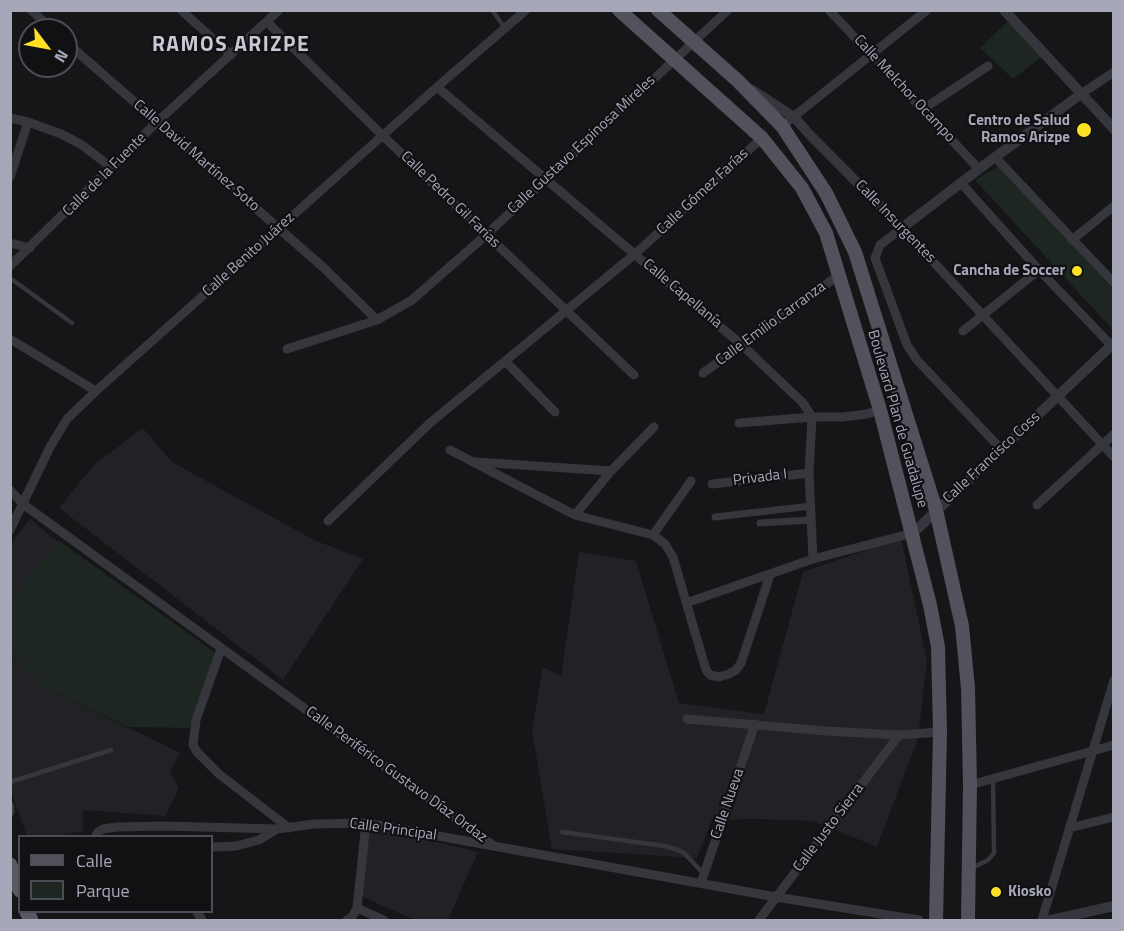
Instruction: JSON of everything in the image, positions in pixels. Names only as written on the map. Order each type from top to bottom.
[{"type":"highway","points":[[10,865],[18,885]]},
{"type":"main road","name":"Boulevard Plan de Guadalupe","points":[[619,10],[762,138],[802,188],[826,233],[913,533],[938,647],[940,732],[936,921]]},
{"type":"main road","name":"Boulevard Plan de Guadalupe","points":[[658,10],[738,81],[782,126],[826,193],[855,252],[936,510],[962,626],[968,688],[970,785],[968,921]]},
{"type":"street","points":[[181,10],[231,55]]},
{"type":"street","name":"Calle de la Fuente","points":[[10,266],[157,122],[279,10]]},
{"type":"street","name":"Calle Benito Juárez","points":[[10,530],[50,447],[67,419],[526,10]]},
{"type":"street","name":"Calle Gustavo Espinosa Mireles","points":[[288,349],[377,320],[412,300],[486,235],[728,10]]},
{"type":"street","name":"Calle Melchor Ocampo","points":[[829,10],[979,169]]},
{"type":"street","points":[[782,126],[927,10]]},
{"type":"street","points":[[1004,10],[1113,129]]},
{"type":"street","name":"Calle Pedro Gil Farías","points":[[267,22],[634,375]]},
{"type":"street","name":"Calle David Martínez Soto","points":[[78,53],[342,284],[377,320]]},
{"type":"street","points":[[923,109],[988,66]]},
{"type":"street","points":[[1001,449],[917,360],[907,345],[877,267],[876,252],[880,245],[979,169],[1113,72]]},
{"type":"street","name":"Calle Insurgentes","points":[[738,81],[794,117],[902,228],[1113,457]]},
{"type":"street","name":"Calle Capellanía","points":[[437,87],[743,346],[803,403],[812,417]]},
{"type":"street","points":[[10,118],[28,122],[82,145],[112,168]]},
{"type":"street","points":[[10,177],[28,122]]},
{"type":"street","name":"Calle Gómez Farías","points":[[328,521],[430,423],[635,254],[762,138]]},
{"type":"street","points":[[995,157],[1113,283]]},
{"type":"street","points":[[961,183],[1039,270],[1112,344]]},
{"type":"street","points":[[1072,240],[1113,206]]},
{"type":"street","points":[[10,243],[30,248]]},
{"type":"street","points":[[963,331],[1039,270]]},
{"type":"street","name":"Calle Emilio Carranza","points":[[703,373],[839,275]]},
{"type":"street","points":[[10,339],[96,391]]},
{"type":"street","name":"Calle Francisco Coss","points":[[913,533],[1112,344]]},
{"type":"street","points":[[505,361],[555,412]]},
{"type":"street","points":[[739,423],[842,417],[879,410]]},
{"type":"street","points":[[812,417],[809,473],[813,559]]},
{"type":"street","points":[[575,514],[611,471],[654,426]]},
{"type":"street","points":[[1037,505],[1113,434]]},
{"type":"street","points":[[450,450],[575,514],[653,535],[665,544],[673,557],[706,670],[710,675],[719,677],[729,674],[741,663],[770,575]]},
{"type":"street","points":[[472,461],[611,471]]},
{"type":"street","name":"Privada I","points":[[712,484],[809,473]]},
{"type":"street","points":[[653,535],[691,481]]},
{"type":"street","name":"Calle Periférico Gustavo Díaz Ordaz","points":[[10,490],[23,504],[221,650],[496,847],[703,879],[776,897],[919,921]]},
{"type":"street","points":[[715,516],[811,506]]},
{"type":"street","points":[[760,523],[811,520]]},
{"type":"street","points":[[686,603],[813,559],[913,533]]},
{"type":"street","points":[[221,650],[196,720],[193,745],[207,763],[289,828]]},
{"type":"street","points":[[1042,921],[1113,680]]},
{"type":"street","points":[[687,719],[899,735],[940,732]]},
{"type":"street","name":"Calle Nueva","points":[[703,879],[755,724]]},
{"type":"street","name":"Calle Justo Sierra","points":[[759,921],[899,735]]},
{"type":"street","points":[[970,785],[1113,746]]},
{"type":"street","points":[[10,806],[10,812]]},
{"type":"street","points":[[1069,828],[1113,817]]},
{"type":"street","name":"Calle Principal","points":[[97,835],[103,829],[164,826],[277,829],[336,822],[366,823],[496,847]]},
{"type":"street","points":[[347,921],[357,908],[366,823]]},
{"type":"street","name":"Calle Principal","points":[[213,847],[236,846],[260,840],[277,829]]},
{"type":"street","points":[[1051,921],[1113,906]]},
{"type":"street","points":[[357,908],[384,921]]},
{"type":"lane","points":[[492,10],[505,28]]},
{"type":"lane","points":[[10,278],[72,323]]},
{"type":"lane","points":[[10,782],[111,750]]},
{"type":"lane","points":[[969,869],[988,860],[994,853],[993,778]]},
{"type":"lane","points":[[562,832],[665,846],[678,850],[703,879]]},
{"type":"shaded area","points":[[143,428],[172,462],[314,540],[363,559],[283,680],[59,508],[94,465]]},
{"type":"shaded area","points":[[30,519],[58,542],[11,602],[11,544]]},
{"type":"shaded area","points":[[901,538],[927,661],[918,738],[877,847],[813,821],[756,819],[712,820],[697,858],[552,849],[532,730],[543,667],[561,676],[579,552],[636,561],[679,703],[764,714],[803,572]]},
{"type":"shaded area","points":[[11,653],[43,685],[180,753],[170,771],[179,788],[165,816],[83,810],[83,831],[63,835],[27,835],[11,792]]},
{"type":"shaded area","points":[[370,826],[478,852],[448,920],[415,920],[361,896]]},
{"type":"green space","points":[[1011,18],[1045,54],[1013,79],[980,48]]},
{"type":"green space","points":[[999,166],[1113,289],[1113,330],[975,180]]},
{"type":"green space","points":[[58,540],[220,656],[189,728],[129,727],[43,685],[11,653],[10,602]]},
{"type":"place","name":"Centro de Salud Ramos Arizpe","points":[[1084,130]]},
{"type":"place","name":"Cancha de Soccer","points":[[1077,271]]},
{"type":"place","name":"Kiosko","points":[[996,892]]},
{"type":"district","name":"RAMOS ARIZPE","points":[[231,46]]}]
